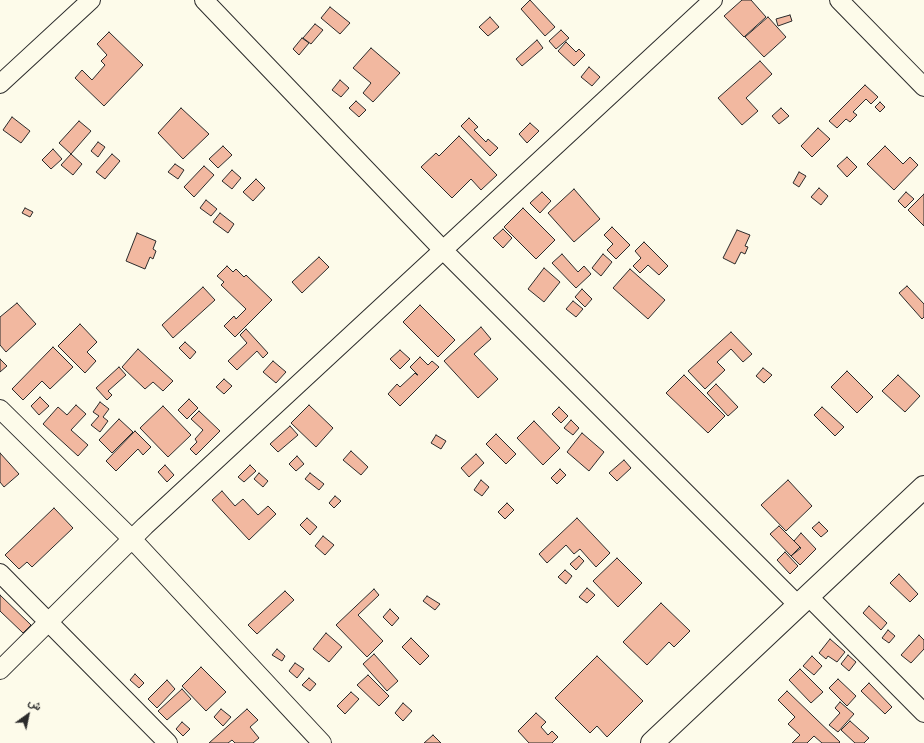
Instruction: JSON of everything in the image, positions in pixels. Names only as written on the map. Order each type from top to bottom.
[{"type":"street","points":[[0,84],[91,0]]},
{"type":"street","points":[[204,0],[444,250],[803,600],[924,713]]},
{"type":"street","points":[[0,670],[132,539],[713,0]]},
{"type":"street","points":[[839,0],[924,87]]},
{"type":"street","points":[[0,409],[132,539],[322,743]]},
{"type":"street","points":[[652,743],[924,487]]},
{"type":"street","points":[[0,573],[168,743]]},
{"type":"building","points":[[530,0],[555,27],[545,36],[521,9]]},
{"type":"building","points":[[742,0],[751,0],[766,17],[744,37],[724,16]]},
{"type":"building","points":[[330,7],[350,23],[340,34],[321,18]]},
{"type":"building","points":[[790,15],[792,21],[778,26],[776,19]]},
{"type":"building","points":[[490,17],[499,27],[488,36],[479,27]]},
{"type":"building","points":[[768,17],[786,37],[764,57],[745,37]]},
{"type":"building","points":[[315,24],[323,30],[311,44],[303,38]]},
{"type":"building","points":[[561,30],[569,38],[556,49],[549,41]]},
{"type":"building","points":[[109,32],[143,65],[104,106],[75,78],[82,70],[92,80],[105,65],[101,61],[107,55],[97,44]]},
{"type":"building","points":[[302,38],[309,43],[299,55],[293,49]]},
{"type":"building","points":[[537,40],[543,48],[522,66],[516,59]]},
{"type":"building","points":[[566,42],[576,52],[579,49],[585,55],[574,66],[558,51]]},
{"type":"building","points":[[371,48],[400,73],[373,102],[363,93],[371,83],[353,68]]},
{"type":"building","points":[[760,61],[772,74],[746,98],[758,111],[742,125],[718,98]]},
{"type":"building","points":[[589,67],[600,77],[592,86],[581,77]]},
{"type":"building","points":[[340,80],[349,88],[341,97],[332,90]]},
{"type":"building","points":[[865,85],[878,97],[871,104],[866,99],[853,112],[857,115],[850,122],[846,119],[837,128],[829,121]]},
{"type":"building","points":[[356,101],[366,110],[359,117],[349,108]]},
{"type":"building","points":[[880,102],[885,107],[880,112],[875,107]]},
{"type":"building","points":[[181,108],[209,134],[183,159],[158,133]]},
{"type":"building","points":[[781,108],[789,116],[779,124],[772,116]]},
{"type":"building","points":[[12,117],[30,131],[21,143],[3,130]]},
{"type":"building","points":[[469,118],[478,127],[474,130],[486,142],[488,139],[498,148],[490,156],[461,126]]},
{"type":"building","points":[[79,121],[91,131],[71,154],[59,143]]},
{"type":"building","points":[[530,123],[539,131],[527,143],[519,134]]},
{"type":"building","points":[[818,128],[830,139],[812,157],[801,146]]},
{"type":"building","points":[[459,136],[497,175],[481,190],[471,179],[452,198],[421,167],[436,153],[439,156]]},
{"type":"building","points":[[98,142],[105,147],[98,157],[91,151]]},
{"type":"building","points":[[223,146],[232,155],[218,168],[209,159]]},
{"type":"building","points":[[885,146],[903,164],[910,157],[918,165],[894,190],[867,164]]},
{"type":"building","points":[[53,149],[62,159],[51,169],[42,160]]},
{"type":"building","points":[[71,154],[82,164],[73,175],[61,165]]},
{"type":"building","points":[[112,154],[120,161],[105,179],[96,172]]},
{"type":"building","points":[[847,157],[857,167],[847,177],[837,166]]},
{"type":"building","points":[[175,164],[184,170],[178,179],[168,172]]},
{"type":"building","points":[[204,166],[214,175],[194,197],[184,187]]},
{"type":"building","points":[[232,170],[241,178],[232,189],[222,181]]},
{"type":"building","points":[[799,172],[806,176],[799,187],[793,183]]},
{"type":"building","points":[[256,179],[265,188],[253,201],[243,192]]},
{"type":"building","points":[[819,188],[828,196],[821,205],[811,197]]},
{"type":"building","points":[[574,189],[600,219],[574,242],[548,213]]},
{"type":"building","points":[[542,192],[551,201],[540,213],[530,203]]},
{"type":"building","points":[[906,192],[914,199],[905,208],[898,201]]},
{"type":"building","points":[[924,194],[924,226],[908,210]]},
{"type":"building","points":[[206,200],[217,209],[211,216],[200,208]]},
{"type":"building","points":[[25,208],[33,212],[30,217],[22,213]]},
{"type":"building","points":[[523,208],[555,240],[536,259],[504,227]]},
{"type":"building","points":[[220,213],[234,224],[228,233],[213,222]]},
{"type":"building","points":[[612,227],[630,245],[616,259],[607,250],[613,244],[604,235]]},
{"type":"building","points":[[503,229],[512,238],[503,248],[493,238]]},
{"type":"building","points":[[737,230],[750,235],[745,246],[748,247],[745,254],[741,252],[735,264],[723,258]]},
{"type":"building","points":[[137,233],[156,241],[153,249],[156,251],[153,259],[150,257],[145,269],[126,261]]},
{"type":"building","points":[[644,242],[668,266],[659,275],[648,265],[640,273],[633,266],[641,258],[635,251]]},
{"type":"building","points":[[562,254],[578,272],[584,266],[591,274],[576,288],[552,263]]},
{"type":"building","points":[[603,254],[612,262],[601,276],[592,268]]},
{"type":"building","points":[[319,257],[329,267],[302,293],[292,282]]},
{"type":"building","points":[[227,266],[233,272],[236,269],[244,277],[246,275],[272,300],[235,337],[224,326],[234,316],[236,319],[246,309],[221,285],[224,282],[217,276]]},
{"type":"building","points":[[544,268],[560,282],[544,302],[528,289]]},
{"type":"building","points":[[630,269],[665,300],[648,319],[613,288]]},
{"type":"building","points":[[907,286],[924,304],[924,317],[922,319],[899,293]]},
{"type":"building","points":[[203,287],[215,300],[173,338],[162,325]]},
{"type":"building","points":[[582,289],[592,299],[585,307],[575,297]]},
{"type":"building","points":[[573,301],[583,309],[576,317],[566,309]]},
{"type":"building","points":[[17,303],[36,324],[6,352],[0,345],[0,317]]},
{"type":"building","points":[[420,305],[455,340],[438,357],[403,322]]},
{"type":"building","points":[[80,324],[97,342],[87,352],[96,361],[85,373],[58,346]]},
{"type":"building","points":[[481,327],[491,339],[474,354],[498,379],[478,398],[444,361]]},
{"type":"building","points":[[246,329],[268,353],[263,358],[257,351],[237,370],[228,361],[247,343],[240,335]]},
{"type":"building","points":[[731,332],[752,354],[743,362],[731,349],[717,362],[725,370],[705,389],[688,371]]},
{"type":"building","points":[[185,342],[196,352],[190,359],[179,348]]},
{"type":"building","points":[[53,347],[73,367],[50,389],[42,381],[23,400],[12,389]]},
{"type":"building","points":[[138,349],[173,381],[163,391],[153,382],[145,389],[122,367]]},
{"type":"building","points":[[400,350],[410,359],[400,369],[390,359]]},
{"type":"building","points":[[420,357],[428,365],[432,361],[439,367],[400,406],[388,394],[397,384],[400,387],[415,373],[418,375],[410,367]]},
{"type":"building","points":[[0,359],[7,366],[0,372]]},
{"type":"building","points":[[273,361],[286,372],[276,383],[263,372]]},
{"type":"building","points":[[119,367],[126,375],[108,391],[112,395],[107,400],[96,388]]},
{"type":"building","points":[[763,368],[772,375],[764,383],[756,376]]},
{"type":"building","points":[[847,371],[873,397],[857,413],[831,387]]},
{"type":"building","points":[[684,375],[725,416],[708,433],[666,393]]},
{"type":"building","points":[[898,375],[920,396],[905,412],[882,391]]},
{"type":"building","points":[[224,379],[232,386],[224,394],[216,387]]},
{"type":"building","points":[[716,384],[738,407],[728,416],[707,393]]},
{"type":"building","points":[[40,397],[49,406],[39,415],[31,406]]},
{"type":"building","points":[[189,399],[198,408],[187,419],[178,410]]},
{"type":"building","points":[[100,402],[109,409],[103,417],[108,421],[100,432],[91,425],[99,416],[93,412]]},
{"type":"building","points":[[76,405],[86,414],[71,430],[88,445],[78,456],[43,424],[58,407],[67,415]]},
{"type":"building","points":[[309,405],[333,428],[316,447],[291,423]]},
{"type":"building","points":[[163,406],[191,435],[168,457],[140,428]]},
{"type":"building","points":[[559,407],[568,416],[561,423],[552,414]]},
{"type":"building","points":[[822,407],[844,427],[835,436],[814,415]]},
{"type":"building","points":[[199,411],[220,431],[196,455],[190,449],[197,442],[195,439],[203,430],[191,419]]},
{"type":"building","points":[[119,419],[133,432],[112,453],[99,440]]},
{"type":"building","points":[[571,420],[579,428],[573,435],[564,428]]},
{"type":"building","points":[[534,421],[560,448],[543,465],[517,438]]},
{"type":"building","points":[[290,426],[298,435],[278,452],[270,444]]},
{"type":"building","points":[[135,431],[151,447],[143,455],[138,449],[116,471],[106,461]]},
{"type":"building","points":[[582,433],[604,452],[589,471],[567,452]]},
{"type":"building","points":[[496,434],[516,454],[506,464],[486,444]]},
{"type":"building","points":[[436,435],[446,441],[441,449],[431,443]]},
{"type":"building","points":[[351,451],[368,467],[361,475],[343,460]]},
{"type":"building","points":[[0,453],[19,474],[4,487],[0,482]]},
{"type":"building","points":[[476,454],[484,463],[469,477],[461,468]]},
{"type":"building","points":[[297,456],[304,464],[296,471],[289,464]]},
{"type":"building","points":[[624,460],[631,468],[617,481],[609,473]]},
{"type":"building","points":[[165,465],[174,475],[167,482],[158,472]]},
{"type":"building","points":[[250,465],[256,471],[244,482],[238,477]]},
{"type":"building","points":[[560,469],[566,475],[557,484],[551,478]]},
{"type":"building","points":[[259,473],[268,481],[263,487],[254,479]]},
{"type":"building","points":[[310,473],[324,484],[319,490],[305,479]]},
{"type":"building","points":[[481,480],[489,487],[482,496],[474,490]]},
{"type":"building","points":[[788,480],[812,506],[786,531],[761,505]]},
{"type":"building","points":[[222,491],[235,506],[243,499],[258,515],[268,506],[276,514],[249,540],[212,500]]},
{"type":"building","points":[[335,496],[341,501],[334,508],[329,503]]},
{"type":"building","points":[[507,503],[514,510],[505,519],[498,512]]},
{"type":"building","points":[[54,508],[73,528],[32,567],[27,562],[19,569],[5,555]]},
{"type":"building","points":[[307,518],[317,527],[310,535],[300,525]]},
{"type":"building","points":[[577,518],[610,553],[596,567],[580,549],[574,554],[566,545],[547,563],[539,554]]},
{"type":"building","points":[[819,522],[828,531],[821,537],[812,528]]},
{"type":"building","points":[[779,526],[800,547],[791,556],[770,534]]},
{"type":"building","points":[[801,533],[816,549],[800,565],[791,556],[801,548],[794,541]]},
{"type":"building","points":[[323,536],[334,545],[325,555],[315,546]]},
{"type":"building","points":[[785,552],[798,566],[790,574],[777,560]]},
{"type":"building","points":[[579,556],[584,561],[576,570],[570,564]]},
{"type":"building","points":[[617,558],[642,583],[618,607],[593,581]]},
{"type":"building","points":[[565,570],[572,576],[566,584],[558,577]]},
{"type":"building","points":[[899,574],[918,594],[910,602],[890,583]]},
{"type":"building","points":[[587,588],[595,595],[587,603],[579,597]]},
{"type":"building","points":[[374,589],[379,595],[358,615],[383,641],[367,657],[336,625]]},
{"type":"building","points":[[285,591],[294,600],[257,634],[248,625]]},
{"type":"building","points":[[0,595],[31,625],[23,633],[0,611]]},
{"type":"building","points":[[427,596],[440,604],[435,610],[423,601]]},
{"type":"building","points":[[661,603],[690,631],[674,647],[669,642],[647,665],[623,642]]},
{"type":"building","points":[[869,606],[887,623],[881,630],[863,613]]},
{"type":"building","points":[[390,609],[399,618],[392,626],[383,617]]},
{"type":"building","points":[[888,630],[895,636],[889,643],[882,638]]},
{"type":"building","points":[[326,633],[342,647],[329,662],[313,649]]},
{"type":"building","points":[[919,635],[924,640],[924,649],[911,663],[901,655]]},
{"type":"building","points":[[411,638],[429,656],[420,665],[402,647]]},
{"type":"building","points":[[830,639],[845,652],[837,662],[828,656],[826,659],[819,653]]},
{"type":"building","points":[[277,649],[285,656],[282,661],[272,655]]},
{"type":"building","points":[[374,654],[398,681],[387,691],[363,664]]},
{"type":"building","points":[[848,655],[856,662],[849,671],[841,664]]},
{"type":"building","points":[[597,656],[643,701],[607,737],[597,726],[590,733],[555,698]]},
{"type":"building","points":[[812,656],[822,666],[814,675],[803,666]]},
{"type":"building","points":[[295,663],[304,669],[297,678],[289,671]]},
{"type":"building","points":[[201,667],[226,692],[206,711],[182,686]]},
{"type":"building","points":[[800,669],[823,692],[811,703],[789,680]]},
{"type":"building","points":[[135,674],[144,683],[139,688],[130,680]]},
{"type":"building","points":[[368,675],[389,696],[379,706],[357,685]]},
{"type":"building","points":[[309,678],[316,684],[310,691],[302,685]]},
{"type":"building","points":[[838,679],[856,696],[847,706],[829,688]]},
{"type":"building","points":[[167,680],[175,689],[157,708],[148,699]]},
{"type":"building","points":[[869,683],[892,707],[885,714],[861,691]]},
{"type":"building","points":[[182,689],[191,699],[167,720],[158,711]]},
{"type":"building","points":[[787,691],[840,742],[822,743],[814,736],[807,743],[792,743],[800,735],[788,724],[795,717],[778,700]]},
{"type":"building","points":[[351,692],[359,699],[345,714],[337,706]]},
{"type":"building","points":[[840,702],[854,714],[838,732],[829,725],[840,713],[835,708]]},
{"type":"building","points":[[403,703],[412,711],[403,721],[395,713]]},
{"type":"building","points":[[221,709],[231,717],[223,726],[214,717]]},
{"type":"building","points":[[247,709],[258,720],[250,727],[259,738],[253,743],[235,743],[232,740],[228,743],[209,743]]},
{"type":"building","points":[[536,713],[546,722],[541,727],[548,735],[552,731],[558,737],[552,743],[529,743],[518,731]]},
{"type":"building","points":[[850,721],[869,738],[864,743],[855,743],[841,730]]},
{"type":"building","points":[[182,722],[190,729],[183,736],[176,729]]},
{"type":"building","points":[[433,735],[441,743],[424,743]]}]
